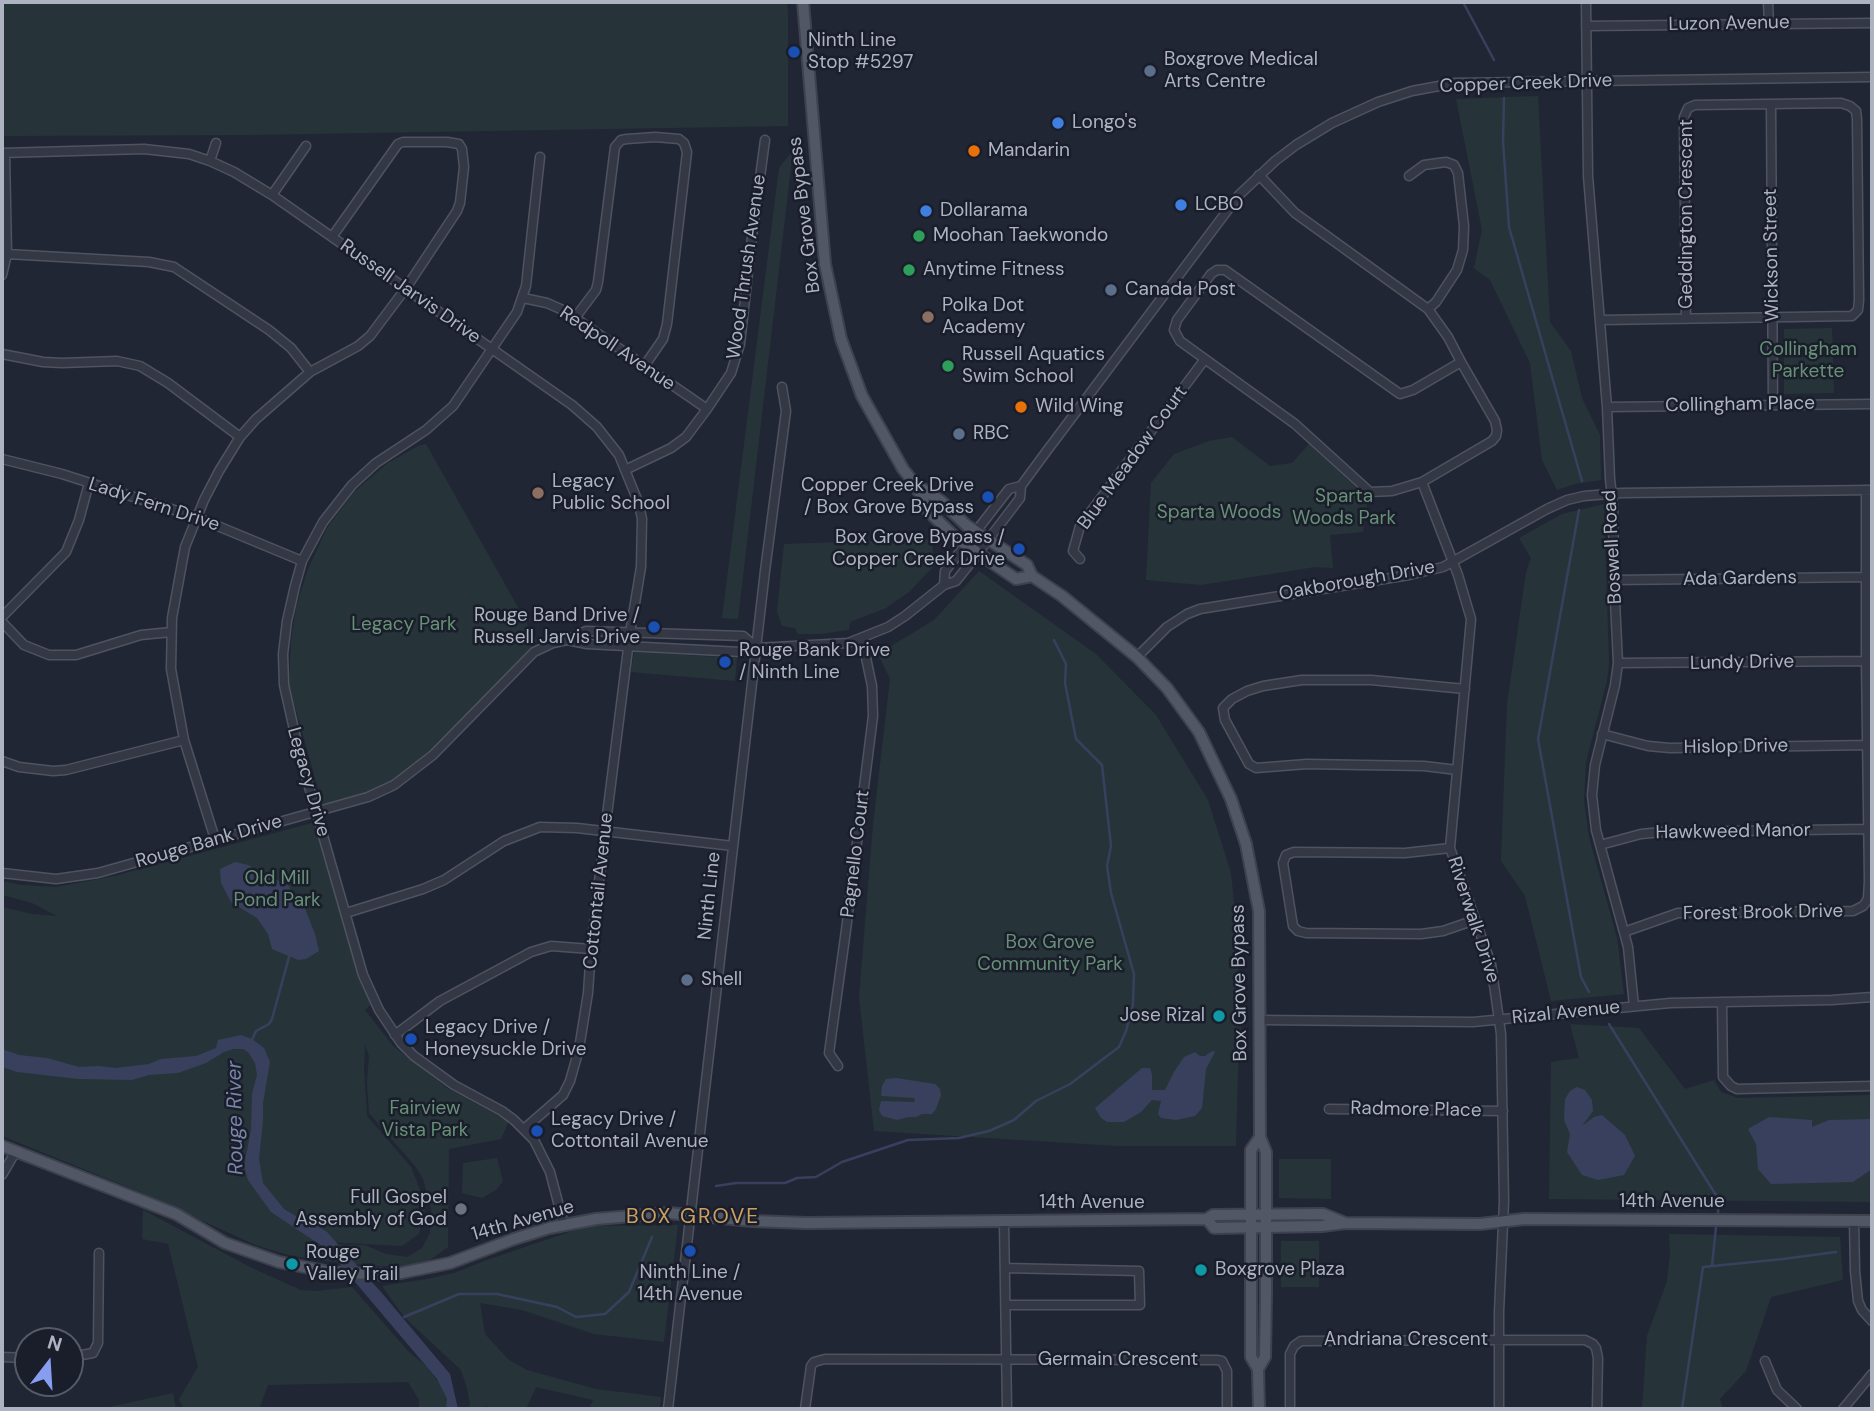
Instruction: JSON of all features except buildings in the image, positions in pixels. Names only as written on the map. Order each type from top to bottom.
[{"type":"main road","name":"Box Grove Bypass","points":[[802,3],[824,264],[841,339],[862,396],[903,469],[915,484],[928,511],[956,538],[1016,579],[1032,576]]},
{"type":"main road","name":"Box Grove Bypass","points":[[915,484],[941,501],[966,525],[1027,565],[1032,576],[1062,596],[1137,657],[1167,688],[1199,732],[1231,799],[1246,844],[1259,911],[1260,1137],[1266,1152],[1266,1228],[1265,1357],[1258,1369]]},
{"type":"main road","name":"Box Grove Bypass","points":[[1259,1409],[1258,1369],[1251,1357],[1251,1150],[1260,1137]]},
{"type":"main road","name":"14th Avenue","points":[[2,1146],[176,1214],[225,1242],[279,1262],[330,1272],[391,1275],[450,1263],[514,1238],[549,1228],[596,1219],[668,1213],[753,1222],[806,1223],[1208,1220],[1213,1215],[1323,1214],[1345,1223]]},
{"type":"main road","name":"14th Avenue","points":[[1208,1220],[1214,1228],[1322,1226],[1345,1223],[1480,1224],[1524,1219],[1872,1221]]},
{"type":"street","name":"Boswell Road","points":[[1586,2],[1588,176],[1607,407],[1618,663],[1595,765],[1592,795],[1596,830],[1629,954],[1634,1006]]},
{"type":"street","points":[[1768,2],[1769,24]]},
{"type":"street","name":"Luzon Avenue","points":[[1586,26],[1872,23]]},
{"type":"street","name":"Copper Creek Drive","points":[[978,553],[1020,498],[1021,486],[1239,195],[1296,145],[1332,123],[1378,102],[1412,91],[1455,83],[1872,77]]},
{"type":"street","name":"Geddington Crescent","points":[[1601,320],[1773,318],[1852,316],[1858,310],[1859,300],[1856,111],[1850,106],[1841,103],[1695,105],[1688,108],[1684,117],[1686,319]]},
{"type":"street","name":"Wickson Street","points":[[1771,104],[1773,405]]},
{"type":"street","points":[[575,318],[596,290],[598,282],[615,147],[621,140],[626,139],[679,139],[684,143],[687,152],[667,324],[663,339],[645,365]]},
{"type":"street","name":"Wood Thrush Avenue","points":[[625,470],[671,448],[686,437],[708,410],[731,373],[740,344],[765,140]]},
{"type":"street","points":[[210,161],[216,143]]},
{"type":"street","points":[[215,839],[184,740],[171,669],[172,618],[185,547],[196,517],[219,471],[240,437],[256,419],[310,372],[370,336],[405,288],[460,203],[464,156],[459,144],[398,144],[332,237]]},
{"type":"street","points":[[272,195],[306,146]]},
{"type":"street","name":"Russell Jarvis Drive","points":[[4,153],[144,149],[188,154],[210,161],[272,195],[572,405],[597,427],[619,455],[639,504],[642,519],[641,567],[630,633]]},
{"type":"street","points":[[2,275],[7,254],[4,153]]},
{"type":"street","points":[[523,298],[540,157]]},
{"type":"street","points":[[1409,176],[1424,165],[1446,162],[1454,165],[1458,173],[1464,226],[1463,250],[1457,270],[1436,302],[1428,309]]},
{"type":"street","points":[[1259,175],[1295,213],[1428,309],[1461,362],[1494,421],[1496,436],[1492,441],[1422,482],[1392,491],[1370,492],[1295,424],[1180,341],[1174,330],[1177,320],[1211,274],[1217,270],[1225,270],[1400,394],[1413,390],[1461,362]]},
{"type":"street","points":[[7,254],[149,262],[174,267],[269,330],[290,348],[310,372]]},
{"type":"street","name":"Redpoll Avenue","points":[[523,298],[547,303],[565,311],[708,410]]},
{"type":"street","name":"Legacy Drive","points":[[523,298],[517,312],[453,406],[426,430],[376,463],[352,485],[323,522],[302,561],[287,621],[284,684],[290,718],[363,975],[379,1010],[414,1056],[454,1085],[502,1111],[534,1140],[550,1172],[564,1225]]},
{"type":"street","points":[[2,354],[43,362],[117,361],[140,366],[158,376],[240,437]]},
{"type":"street","name":"Blue Meadow Court","points":[[1080,559],[1073,551],[1080,526],[1205,359]]},
{"type":"street","name":"Ninth Line","points":[[668,1409],[786,411],[782,387]]},
{"type":"street","name":"Collingham Place","points":[[1607,407],[1872,404]]},
{"type":"street","name":"Lady Fern Drive","points":[[2,459],[62,474],[196,517],[302,561]]},
{"type":"street","name":"Riverwalk Drive","points":[[1422,482],[1465,593],[1471,619],[1450,848],[1494,976],[1503,1061],[1499,1409]]},
{"type":"street","points":[[2,617],[66,552],[74,537],[89,483]]},
{"type":"street","name":"Copper Creek Drive","points":[[977,532],[1009,489],[1021,486]]},
{"type":"street","name":"Oakborough Drive","points":[[1137,657],[1167,627],[1200,608],[1443,567],[1557,505],[1584,496],[1869,490]]},
{"type":"street","name":"Forest Brook Drive","points":[[1624,932],[1678,913],[1846,911],[1858,909],[1868,898],[1870,745],[1866,577],[1869,490]]},
{"type":"street","name":"Rouge Bank Drive","points":[[944,585],[945,571],[977,532]]},
{"type":"street","name":"Rouge Bank Drive","points":[[567,640],[587,644],[741,652],[757,648],[848,643],[862,639],[905,617],[944,585],[956,581],[978,553]]},
{"type":"street","name":"Ada Gardens","points":[[1614,580],[1866,577]]},
{"type":"street","points":[[2,622],[24,645],[49,654],[76,655],[141,635],[171,632]]},
{"type":"street","name":"Rouge Bank Drive","points":[[2,873],[56,879],[116,869],[368,797],[394,785],[433,755],[534,652],[586,631],[743,636],[757,648]]},
{"type":"street","name":"Cottontail Avenue","points":[[524,1129],[563,1095],[570,1081],[581,1038],[630,633]]},
{"type":"street","name":"Pagnello Court","points":[[838,1066],[829,1054],[873,716],[872,686],[862,639]]},
{"type":"street","name":"Lundy Drive","points":[[1618,663],[1866,661]]},
{"type":"street","points":[[1457,770],[1424,766],[1307,764],[1256,768],[1249,764],[1225,720],[1223,708],[1232,699],[1247,691],[1302,680],[1371,680],[1465,688]]},
{"type":"street","name":"Hislop Drive","points":[[1602,734],[1648,746],[1670,748],[1870,745]]},
{"type":"street","points":[[2,761],[19,767],[66,770],[184,740]]},
{"type":"street","points":[[346,914],[424,889],[444,880],[504,841],[540,828],[605,831],[733,846]]},
{"type":"street","name":"Hawkweed Manor","points":[[1600,845],[1641,834],[1662,832],[1869,829]]},
{"type":"street","points":[[1450,848],[1405,853],[1294,852],[1286,855],[1283,863],[1293,926],[1306,933],[1421,934],[1443,931],[1475,919]]},
{"type":"street","points":[[396,1035],[440,1001],[531,952],[551,946],[591,949]]},
{"type":"street","name":"Rizal Avenue","points":[[1259,1020],[1435,1023],[1499,1020],[1670,1003],[1872,998]]},
{"type":"street","points":[[1722,1002],[1723,1077],[1731,1086],[1872,1086]]},
{"type":"street","name":"Radmore Place","points":[[1329,1109],[1503,1111]]},
{"type":"street","points":[[2,1175],[16,1151]]},
{"type":"street","points":[[549,1228],[557,1205]]},
{"type":"street","points":[[1004,1221],[1007,1409]]},
{"type":"street","points":[[1854,1221],[1858,1301],[1872,1321]]},
{"type":"street","points":[[84,1355],[93,1353],[98,1343],[99,1253]]},
{"type":"street","points":[[1005,1268],[1139,1271],[1140,1305],[1006,1305]]},
{"type":"street","name":"Andriana Crescent","points":[[1290,1409],[1290,1354],[1294,1346],[1301,1341],[1499,1340],[1590,1341],[1597,1352],[1597,1409]]},
{"type":"street","points":[[805,1409],[810,1371],[814,1362],[819,1360],[1007,1360]]},
{"type":"street","name":"Germain Crescent","points":[[1007,1360],[1222,1361],[1227,1371],[1227,1409]]},
{"type":"street","points":[[1765,1361],[1777,1390],[1797,1409]]},
{"type":"street","points":[[1843,1409],[1872,1374]]},
{"type":"green space","points":[[2,2],[787,2],[788,126],[2,136]]},
{"type":"green space","points":[[1538,96],[1550,322],[1571,351],[1582,398],[1600,435],[1601,480],[1557,490],[1542,460],[1530,363],[1490,280],[1474,268],[1482,230],[1456,99]]},
{"type":"green space","points":[[793,150],[738,619],[722,618],[779,168]]},
{"type":"green space","name":"Collingham Parkette","points":[[1832,328],[1834,393],[1784,394],[1784,329]]},
{"type":"green space","name":"Sparta Woods","points":[[1232,437],[1270,466],[1292,463],[1309,444],[1368,496],[1363,532],[1330,535],[1333,568],[1315,567],[1201,585],[1146,580],[1151,483],[1174,454],[1209,441]]},
{"type":"green space","name":"Legacy Park","points":[[426,444],[537,641],[431,753],[395,782],[371,792],[329,804],[322,803],[289,685],[296,607],[308,569],[327,528],[355,491],[388,463]]},
{"type":"green space","points":[[1604,504],[1609,663],[1607,681],[1586,762],[1584,801],[1589,837],[1617,938],[1624,994],[1551,1001],[1525,896],[1501,861],[1507,704],[1526,572],[1531,558],[1519,538],[1562,514]]},
{"type":"green space","points":[[931,539],[935,565],[909,592],[886,608],[850,622],[849,630],[798,634],[795,628],[782,626],[777,611],[784,544]]},
{"type":"green space","name":"Box Grove Community Park","points":[[979,571],[1096,654],[1156,715],[1208,800],[1231,873],[1238,941],[1241,1030],[1236,1146],[1118,1146],[874,1131],[859,997],[873,825],[890,679],[878,654],[934,620]]},
{"type":"green space","points":[[634,652],[737,658],[735,681],[631,672]]},
{"type":"green space","points":[[312,823],[360,982],[371,1004],[365,1010],[393,1046],[447,1088],[509,1121],[501,1139],[449,1149],[448,1247],[427,1262],[409,1266],[373,1266],[289,1255],[258,1246],[135,1190],[2,1136],[2,907],[57,916],[32,903],[2,895],[2,881],[56,887],[115,876]],"holes":[[[365,1044],[369,1056],[369,1113],[415,1166],[423,1179],[431,1208],[430,1233],[422,1248],[407,1257],[386,1254],[365,1245],[315,1244],[311,1241],[402,1246],[419,1234],[426,1205],[411,1167],[367,1116]]]},
{"type":"green space","points":[[1570,1024],[1639,1028],[1685,1089],[1714,1080],[1721,1092],[1738,1098],[1872,1095],[1872,1202],[1549,1199],[1551,1062],[1579,1058]]},
{"type":"green space","points":[[497,1158],[503,1181],[496,1190],[482,1198],[462,1193],[463,1163]]},
{"type":"green space","points":[[1279,1159],[1331,1159],[1331,1199],[1279,1198]]},
{"type":"green space","points":[[143,1210],[252,1268],[301,1290],[352,1287],[408,1351],[426,1366],[447,1399],[447,1409],[419,1409],[419,1400],[408,1382],[268,1385],[259,1409],[184,1409],[179,1399],[198,1367],[168,1244],[142,1239]]},
{"type":"green space","points":[[678,1225],[664,1342],[594,1334],[522,1310],[480,1303],[485,1334],[509,1360],[527,1370],[596,1389],[661,1397],[660,1409],[589,1409],[593,1400],[536,1387],[526,1409],[484,1406],[483,1409],[468,1409],[470,1404],[461,1370],[404,1317],[382,1286],[454,1273],[587,1226]]},
{"type":"green space","points":[[1669,1234],[1840,1237],[1843,1280],[1771,1297],[1746,1371],[1720,1399],[1723,1409],[1642,1409],[1647,1336],[1667,1281]]},
{"type":"green space","points":[[1281,1241],[1319,1241],[1319,1287],[1281,1287]]},
{"type":"green space","points":[[173,1393],[176,1409],[100,1409]]},
{"type":"water","points":[[235,862],[248,865],[289,886],[292,895],[302,901],[319,951],[306,959],[298,960],[272,949],[268,934],[257,918],[231,902],[221,883],[220,869]]},
{"type":"water","points":[[241,1035],[264,1048],[270,1062],[263,1103],[259,1159],[263,1183],[284,1209],[327,1232],[381,1292],[450,1374],[458,1409],[446,1409],[447,1399],[437,1379],[339,1263],[325,1248],[271,1212],[248,1180],[244,1166],[251,1130],[252,1094],[257,1075],[255,1063],[248,1052],[233,1049],[178,1073],[149,1075],[132,1080],[79,1079],[17,1072],[2,1067],[2,1049],[79,1067],[115,1068],[149,1064],[161,1059],[196,1056],[216,1048],[218,1040]]},
{"type":"water","points":[[1195,1052],[1205,1056],[1215,1052],[1206,1069],[1202,1108],[1195,1116],[1176,1120],[1161,1118],[1158,1114],[1161,1101],[1152,1100],[1141,1112],[1124,1122],[1107,1122],[1095,1108],[1142,1068],[1150,1068],[1152,1090],[1165,1090],[1184,1057]]},
{"type":"water","points":[[886,1079],[935,1084],[940,1089],[941,1095],[932,1114],[897,1120],[882,1116],[879,1110],[881,1101],[915,1102],[914,1098],[881,1096]]},
{"type":"water","points":[[1577,1087],[1585,1090],[1592,1100],[1593,1111],[1582,1126],[1594,1117],[1602,1115],[1625,1135],[1635,1156],[1624,1175],[1598,1180],[1582,1175],[1567,1152],[1570,1134],[1564,1120],[1565,1099],[1570,1091]]},
{"type":"water","points":[[1769,1117],[1812,1120],[1812,1127],[1829,1120],[1872,1119],[1872,1169],[1853,1182],[1771,1184],[1758,1169],[1756,1144],[1748,1129]]},
{"type":"waterway","points":[[1463,2],[1494,60]]},
{"type":"waterway","points":[[1504,98],[1503,141],[1509,227],[1582,481]]},
{"type":"waterway","points":[[1579,510],[1538,739],[1581,977],[1589,992]]},
{"type":"waterway","points":[[716,1186],[736,1183],[785,1183],[797,1178],[816,1177],[842,1162],[908,1140],[959,1138],[989,1131],[1014,1120],[1036,1101],[1070,1084],[1119,1047],[1133,1004],[1134,974],[1111,893],[1107,866],[1111,846],[1102,765],[1076,739],[1065,683],[1066,664],[1054,640]]},
{"type":"waterway","points":[[252,1040],[256,1031],[269,1024],[272,1019],[289,957]]},
{"type":"waterway","points":[[1609,1024],[1719,1200],[1718,1213]]},
{"type":"waterway","points":[[1712,1266],[1716,1227]]},
{"type":"waterway","points":[[404,1317],[459,1294],[497,1294],[557,1307],[576,1317],[605,1314],[629,1292],[652,1237]]},
{"type":"waterway","points":[[1682,1409],[1703,1267],[1836,1252]]},
{"type":"place","name":"Ninth Line Stop #5297","points":[[794,52]]},
{"type":"place","name":"Boxgrove Medical Arts Centre","points":[[1150,71]]},
{"type":"place","name":"Longo's","points":[[1058,123]]},
{"type":"place","name":"Mandarin","points":[[974,151]]},
{"type":"place","name":"LCBO","points":[[1181,205]]},
{"type":"place","name":"Dollarama","points":[[926,211]]},
{"type":"place","name":"Moohan Taekwondo","points":[[919,236]]},
{"type":"place","name":"Anytime Fitness","points":[[909,270]]},
{"type":"place","name":"Canada Post","points":[[1111,290]]},
{"type":"place","name":"Polka Dot Academy","points":[[928,317]]},
{"type":"place","name":"Russell Aquatics Swim School","points":[[948,366]]},
{"type":"place","name":"Wild Wing","points":[[1021,407]]},
{"type":"place","name":"RBC","points":[[959,434]]},
{"type":"place","name":"Legacy Public School","points":[[538,493]]},
{"type":"place","name":"Copper Creek Drive / Box Grove Bypass","points":[[988,497]]},
{"type":"place","name":"Box Grove Bypass / Copper Creek Drive","points":[[1019,549]]},
{"type":"place","name":"Rouge Band Drive / Russell Jarvis Drive","points":[[654,627]]},
{"type":"place","name":"Rouge Bank Drive / Ninth Line","points":[[725,662]]},
{"type":"place","name":"Shell","points":[[687,980]]},
{"type":"place","name":"Jose Rizal","points":[[1219,1016]]},
{"type":"place","name":"Legacy Drive / Honeysuckle Drive","points":[[411,1039]]},
{"type":"place","name":"Legacy Drive / Cottontail Avenue","points":[[537,1131]]},
{"type":"place","name":"Full Gospel Assembly of God","points":[[461,1209]]},
{"type":"place","name":"Ninth Line / 14th Avenue","points":[[690,1251]]},
{"type":"place","name":"Rouge Valley Trail","points":[[292,1264]]},
{"type":"place","name":"Boxgrove Plaza","points":[[1201,1270]]},
{"type":"district","name":"BOX GROVE","points":[[693,1217]]},
{"type":"park label","name":"Sparta Woods Park","points":[[1344,508]]},
{"type":"park label","name":"Old Mill Pond Park","points":[[277,890]]},
{"type":"park label","name":"Fairview Vista Park","points":[[425,1120]]},
{"type":"water label","name":"Rouge River","points":[[236,1118]]}]
